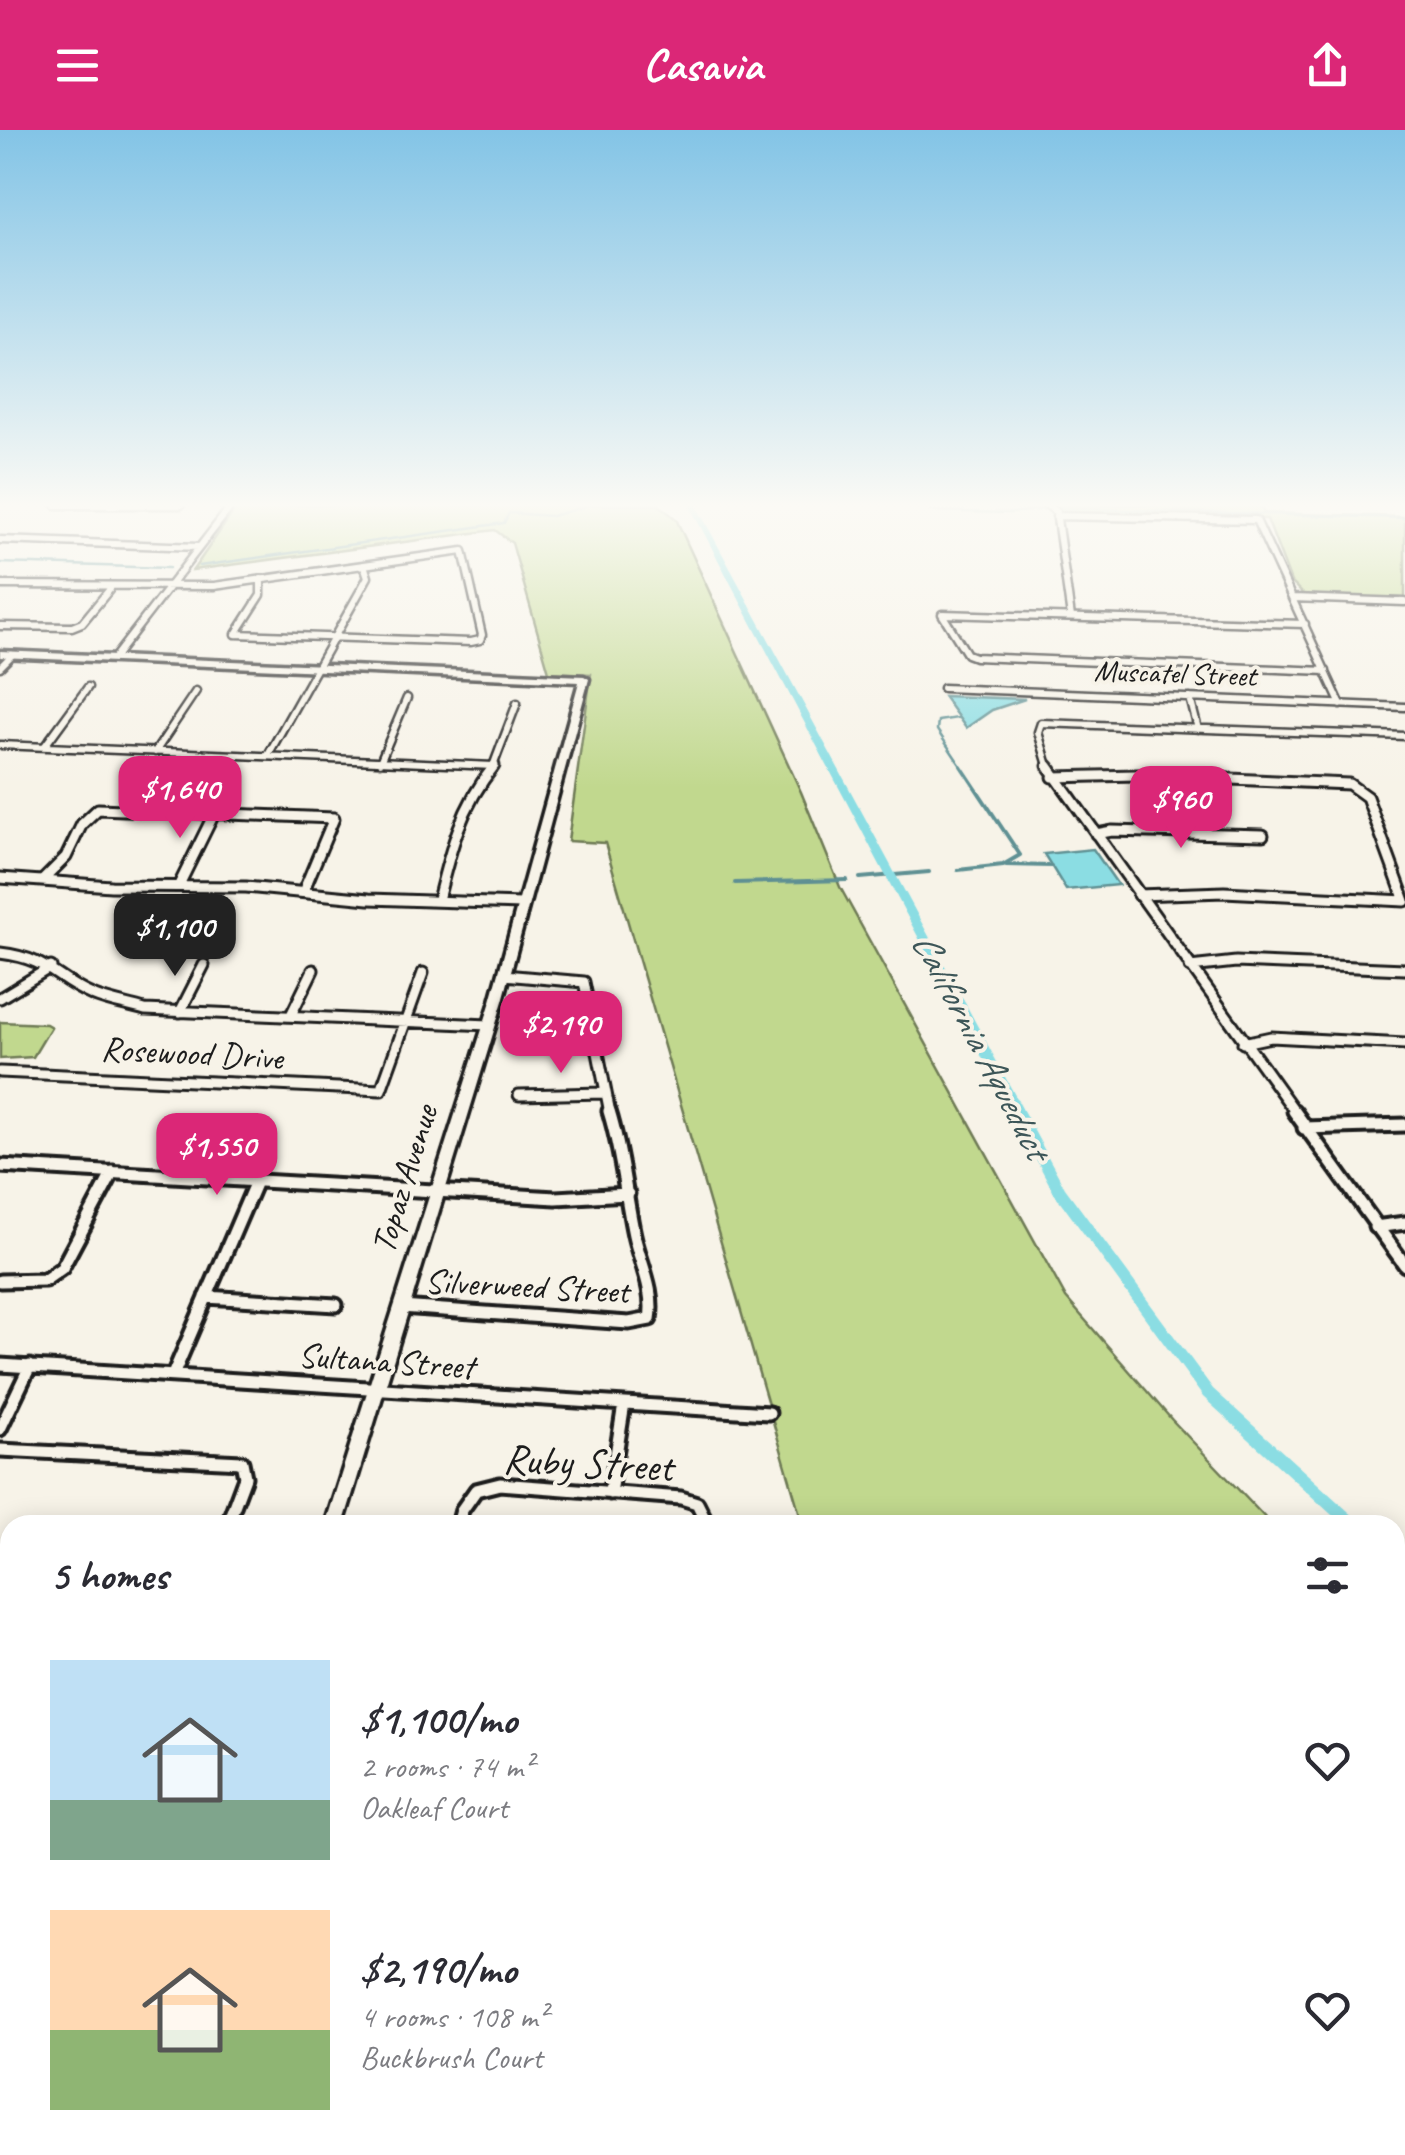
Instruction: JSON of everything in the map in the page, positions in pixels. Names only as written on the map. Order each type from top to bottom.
[{"type":"street","points":[[0,626],[72,627],[82,623],[101,600]]},
{"type":"street","points":[[114,658],[159,600]]},
{"type":"street","points":[[258,600],[236,634],[471,642],[482,636],[474,600]]},
{"type":"street","points":[[268,756],[356,600]]},
{"type":"street","points":[[1068,600],[1071,617]]},
{"type":"street","points":[[1294,600],[1341,705]]},
{"type":"street","points":[[1335,600],[1405,602]]},
{"type":"street","points":[[1305,624],[942,614],[967,654],[975,657],[1326,670]]},
{"type":"street","points":[[0,667],[6,654],[584,679]]},
{"type":"street","name":"Topaz Avenue","points":[[337,1515],[504,975],[584,679]]},
{"type":"street","points":[[44,747],[88,688]]},
{"type":"street","name":"Muscatel Street","points":[[944,688],[1405,707]]},
{"type":"street","points":[[155,752],[196,690]]},
{"type":"street","points":[[380,762],[407,698]]},
{"type":"street","points":[[1190,698],[1198,729]]},
{"type":"street","points":[[438,900],[452,840],[474,790],[494,766],[517,703]]},
{"type":"street","points":[[1405,736],[1040,723],[1038,732],[1052,777],[1405,1265]]},
{"type":"street","points":[[0,746],[494,766]]},
{"type":"street","points":[[1052,777],[1349,784],[1366,796],[1405,900],[1224,892],[1138,895]]},
{"type":"street","points":[[42,880],[66,857],[82,824],[98,809],[334,818],[322,845],[321,866],[303,892]]},
{"type":"street","points":[[179,886],[214,812]]},
{"type":"street","points":[[1096,834],[1112,830],[1263,835]]},
{"type":"street","points":[[0,878],[522,904]]},
{"type":"street","points":[[0,953],[24,956],[50,967],[90,994],[146,1010],[489,1025]]},
{"type":"street","points":[[1190,967],[1236,962],[1405,969]]},
{"type":"street","points":[[180,1012],[204,965]]},
{"type":"street","points":[[0,998],[50,967]]},
{"type":"street","points":[[291,1016],[313,970]]},
{"type":"street","points":[[407,1023],[423,974]]},
{"type":"street","points":[[0,1166],[556,1198],[628,1194],[624,1159],[604,1093],[584,982],[504,975]]},
{"type":"street","name":"Rosewood Drive","points":[[0,1072],[381,1090],[407,1023]]},
{"type":"street","points":[[1243,1043],[1271,1037],[1405,1044]]},
{"type":"street","points":[[519,1095],[604,1093]]},
{"type":"street","points":[[1304,1128],[1405,1126]]},
{"type":"street","points":[[0,1281],[45,1280],[62,1268],[112,1172]]},
{"type":"street","points":[[173,1375],[257,1180]]},
{"type":"street","name":"Silverweed Street","points":[[400,1307],[629,1323],[650,1319],[653,1302],[634,1235],[628,1194]]},
{"type":"street","points":[[1375,1227],[1405,1223]]},
{"type":"street","points":[[206,1297],[336,1305]]},
{"type":"street","name":"Sultana Street","points":[[0,1365],[769,1413]]},
{"type":"street","points":[[0,1429],[30,1366]]},
{"type":"street","points":[[610,1493],[624,1404]]},
{"type":"street","points":[[0,1450],[242,1462],[245,1477],[230,1515]]},
{"type":"street","name":"Ruby Street","points":[[461,1515],[476,1490],[500,1484],[681,1498],[696,1503],[703,1515]]},
{"type":"green space","points":[[528,600],[713,600],[840,887],[1066,1298],[1172,1420],[1262,1515],[800,1515],[605,843],[568,841],[591,674],[549,672]]},
{"type":"green space","points":[[0,1022],[51,1027],[33,1057],[0,1059]]},
{"type":"water","points":[[943,696],[1025,699],[992,710],[966,728]]},
{"type":"water","points":[[1093,849],[1118,885],[1066,890],[1044,854]]},
{"type":"waterway","name":"California Aqueduct","points":[[743,600],[1059,1190],[1208,1393],[1342,1515]]},
{"type":"waterway","points":[[957,718],[938,721],[937,730],[961,766]]},
{"type":"waterway","points":[[958,870],[1003,865],[1020,855],[961,766]]},
{"type":"waterway","points":[[1006,865],[1051,866]]},
{"type":"waterway","name":"California Aqueduct","points":[[860,878],[929,872]]},
{"type":"waterway","points":[[735,883],[847,880]]}]
